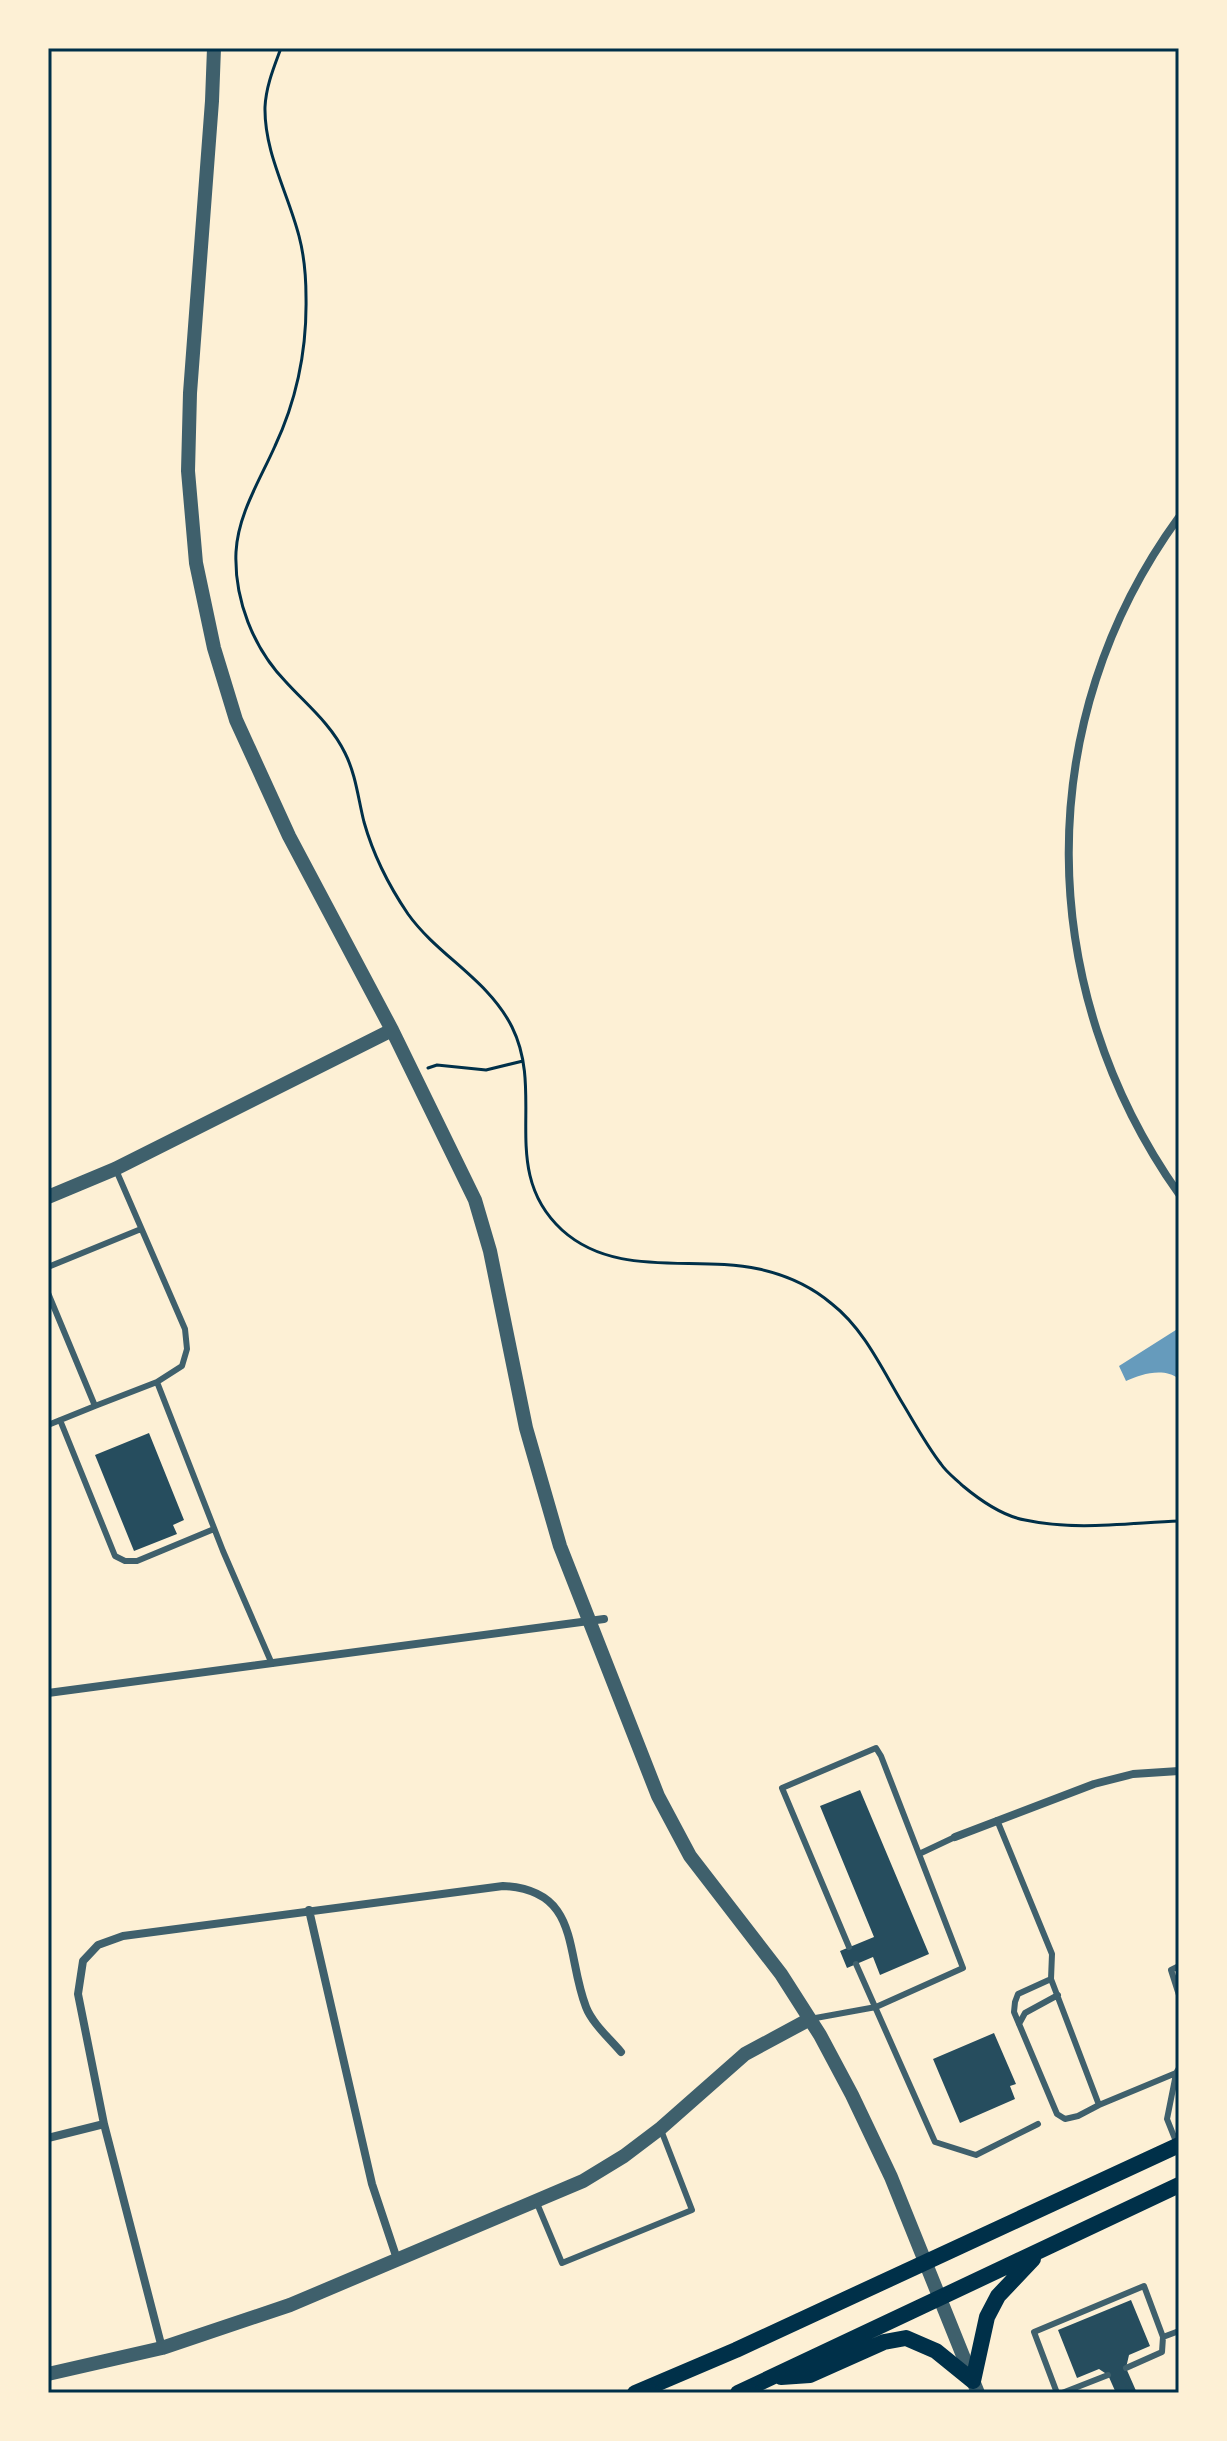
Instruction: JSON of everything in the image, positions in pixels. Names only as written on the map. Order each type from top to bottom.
[{"type":"main road","points":[[635,2393],[736,2350],[1178,2146]]},
{"type":"main road","points":[[738,2393],[1179,2185]]},
{"type":"main road","points":[[976,2387],[987,2317],[998,2296],[1040,2252]]},
{"type":"main road","points":[[770,2378],[810,2375],[884,2342],[906,2338],[936,2351],[976,2387]]},
{"type":"street","points":[[214,48],[190,393],[188,471],[196,563],[214,648],[236,720],[289,836],[392,1030],[475,1200],[490,1251],[526,1428],[568,1568],[658,1796],[690,1856],[781,1974],[810,2019],[859,2108],[891,2177],[976,2387]]},
{"type":"street","points":[[1179,517],[1146,566],[1121,615],[1099,670],[1082,725],[1074,770],[1069,871],[1072,923],[1091,1017],[1126,1104],[1159,1166],[1179,1194]]},
{"type":"street","points":[[48,1197],[115,1169],[392,1030]]},
{"type":"street","points":[[48,1693],[604,1619]]},
{"type":"street","points":[[955,1837],[1094,1784],[1133,1774],[1179,1771]]},
{"type":"street","points":[[162,2348],[104,2124],[78,1994],[83,1961],[98,1945],[123,1936],[309,1910],[503,1886],[521,1887],[540,1894],[555,1906],[564,1922],[587,2010],[621,2052]]},
{"type":"street","points":[[309,1910],[372,2184],[397,2259]]},
{"type":"street","points":[[48,2374],[162,2348],[290,2305],[583,2181],[661,2128],[745,2054],[810,2019]]},
{"type":"street","points":[[48,2138],[104,2124]]},
{"type":"lane","points":[[48,1425],[157,1382],[182,1366],[187,1349],[185,1329],[115,1169]]},
{"type":"lane","points":[[48,1267],[141,1229]]},
{"type":"lane","points":[[48,1293],[95,1406]]},
{"type":"lane","points":[[157,1382],[214,1529],[272,1664]]},
{"type":"lane","points":[[60,1420],[115,1556],[125,1561],[137,1561],[214,1529]]},
{"type":"lane","points":[[810,2019],[876,2007],[963,1968],[876,1748],[782,1788],[849,1947]]},
{"type":"lane","points":[[997,1820],[1052,1954],[1051,1979],[1099,2105]]},
{"type":"lane","points":[[919,1854],[955,1837]]},
{"type":"lane","points":[[856,1964],[935,2142],[976,2155],[1038,2124]]},
{"type":"lane","points":[[1179,1966],[1171,1970],[1179,1995]]},
{"type":"lane","points":[[1051,1979],[1018,1994],[1014,2012],[1057,2114],[1065,2119],[1178,2072]]},
{"type":"lane","points":[[1019,2024],[1025,2013],[1058,1995]]},
{"type":"lane","points":[[1178,2072],[1167,2119],[1178,2146]]},
{"type":"lane","points":[[536,2201],[562,2263],[692,2210],[661,2128]]},
{"type":"lane","points":[[1099,2369],[1105,2376],[1060,2393],[1034,2332],[1114,2303],[1144,2286],[1163,2337],[1162,2352],[1126,2368]]},
{"type":"lane","points":[[1163,2337],[1179,2331]]},
{"type":"lane","points":[[1134,2353],[1138,2363]]},
{"type":"lane","points":[[920,2393],[930,2393]]},
{"type":"path","points":[[281,48],[265,108],[270,149],[299,236],[304,263],[306,322],[299,372],[288,414],[242,521],[236,548],[242,604],[250,630],[265,657],[337,738],[355,776],[373,849],[400,901],[412,919],[497,1002],[513,1027],[526,1083],[525,1155],[530,1180],[539,1201],[558,1227],[582,1246],[612,1257],[643,1262],[757,1269],[817,1291],[846,1315],[862,1335],[944,1468],[982,1501],[1021,1520],[1076,1526],[1179,1521]]},
{"type":"path","points":[[424,1058],[429,1068],[437,1065],[475,1070],[523,1061]]},
{"type":"water","points":[[1179,1328],[1179,1379],[1160,1373],[1145,1374],[1126,1381],[1119,1366]]},
{"type":"building","points":[[149,1433],[184,1520],[173,1525],[177,1534],[134,1551],[95,1455]]},
{"type":"building","points":[[860,1790],[929,1954],[880,1975],[873,1957],[847,1968],[840,1951],[874,1937],[820,1806]]},
{"type":"building","points":[[994,2033],[1016,2084],[1010,2086],[1015,2099],[960,2123],[933,2059]]},
{"type":"building","points":[[1131,2300],[1150,2346],[1129,2355],[1126,2368],[1137,2393],[1116,2393],[1108,2375],[1099,2369],[1077,2378],[1058,2330]]}]
